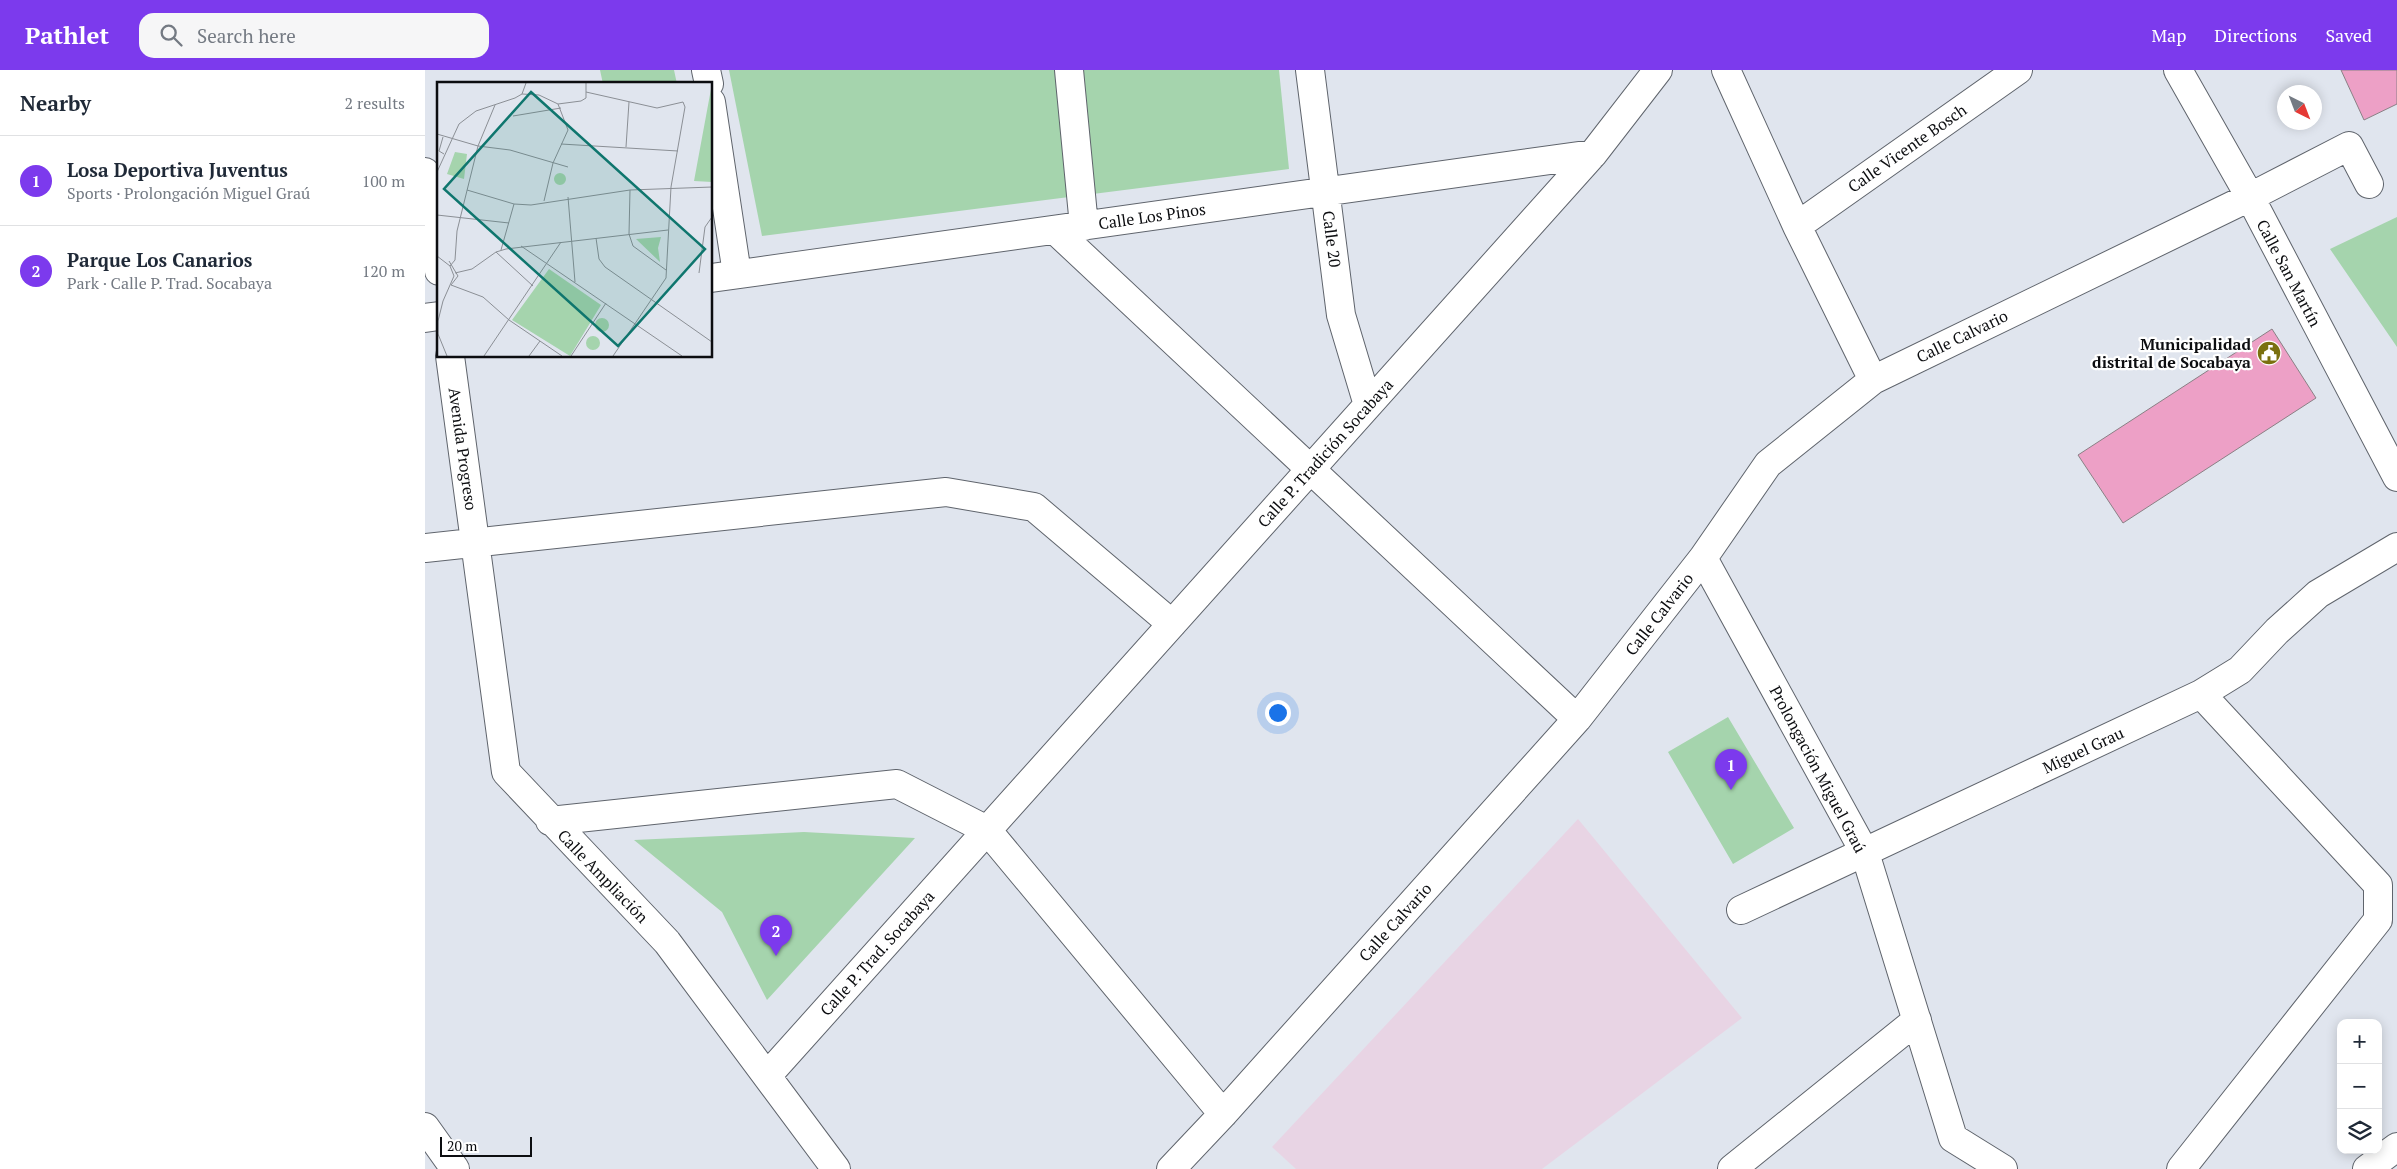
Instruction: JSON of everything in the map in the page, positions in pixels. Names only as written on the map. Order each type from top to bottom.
[{"type":"street","points":[[1069,70],[1084,226]]},
{"type":"street","name":"Calle 20","points":[[1310,70],[1341,315],[1368,405]]},
{"type":"street","name":"Calle P. Tradición Socabaya","points":[[987,830],[1593,154],[1658,70]]},
{"type":"street","points":[[1725,70],[1797,226],[1873,380]]},
{"type":"street","name":"Calle Vicente Bosch","points":[[1797,226],[2018,70]]},
{"type":"street","name":"Calle San Martín","points":[[2178,70],[2249,197],[2397,478]]},
{"type":"street","points":[[713,129],[724,276]]},
{"type":"street","name":"Calle Calvario","points":[[1171,1169],[1223,1114],[1577,718],[1703,558],[1768,464],[1873,380],[2249,197],[2349,146],[2369,184]]},
{"type":"street","name":"Calle Los Pinos","points":[[724,276],[1593,154]]},
{"type":"street","points":[[425,172],[437,257]]},
{"type":"street","points":[[1055,230],[1577,718]]},
{"type":"street","name":"Avenida Progreso","points":[[450,358],[475,542]]},
{"type":"street","points":[[425,548],[946,492],[1034,507],[1172,624]]},
{"type":"street","name":"Calle Ampliación","points":[[475,542],[506,772],[550,821],[667,942],[836,1169]]},
{"type":"street","name":"Miguel Grau","points":[[1741,910],[2201,694],[2240,670],[2277,631],[2318,594],[2397,547]]},
{"type":"street","name":"Prolongación Miguel Graú","points":[[1703,558],[1865,853],[1953,1138],[2003,1169]]},
{"type":"street","points":[[2181,1169],[2378,920],[2378,885],[2201,694]]},
{"type":"street","points":[[550,821],[897,784],[987,830],[1223,1114]]},
{"type":"street","name":"Calle P. Trad. Socabaya","points":[[767,1076],[987,830]]},
{"type":"street","points":[[1732,1169],[1917,1020]]},
{"type":"street","points":[[425,1127],[455,1169]]},
{"type":"street","points":[[2367,1169],[2397,1147]]},
{"type":"shaded area","points":[[1578,819],[1742,1018],[1542,1169],[1296,1169],[1272,1147]]},
{"type":"green space","points":[[600,70],[674,70],[677,82],[603,82]]},
{"type":"green space","points":[[729,70],[1279,70],[1289,169],[762,236]]},
{"type":"green space","points":[[2397,217],[2397,347],[2330,249]]},
{"type":"green space","points":[[1728,717],[1794,828],[1733,864],[1668,752]]},
{"type":"green space","points":[[804,832],[915,838],[767,1000],[722,912],[634,840]]},
{"type":"building","points":[[2341,70],[2397,70],[2397,104],[2364,120]]},
{"type":"building","points":[[2272,329],[2316,398],[2123,523],[2078,455]]},
{"type":"place","name":"Municipalidad distrital de Socabaya","points":[[2269,353]]},
{"type":"place","name":"Losa Deportiva Juventus","points":[[1731,790]]},
{"type":"place","name":"Parque Los Canarios","points":[[776,956]]}]
